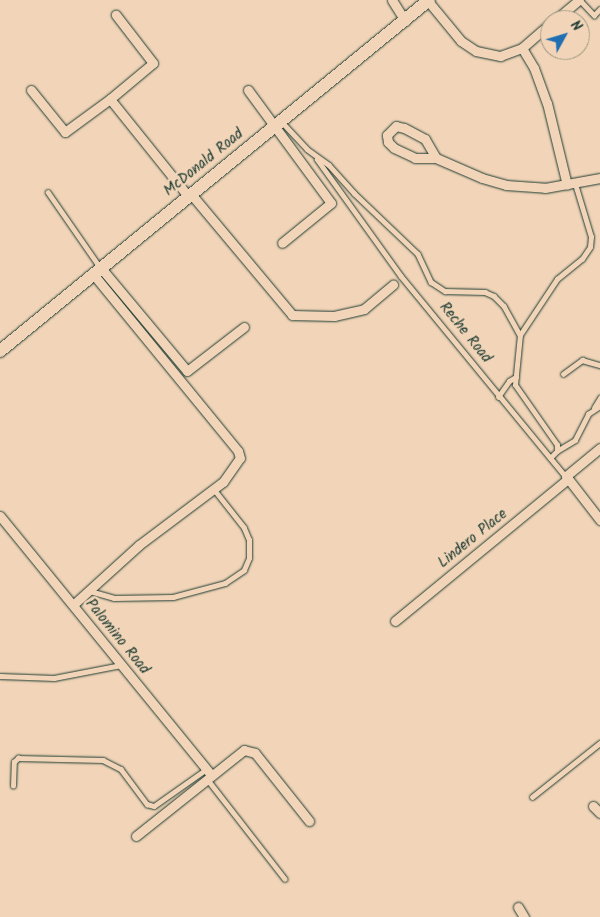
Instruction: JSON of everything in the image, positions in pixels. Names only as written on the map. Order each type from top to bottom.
[{"type":"street","points":[[392,0],[405,21]]},
{"type":"street","points":[[429,0],[461,41],[476,51],[500,56],[522,48],[540,33]]},
{"type":"street","name":"McDonald Road","points":[[0,351],[429,0]]},
{"type":"street","points":[[567,10],[579,0]]},
{"type":"street","points":[[31,90],[65,132],[110,99],[153,62],[116,15]]},
{"type":"street","points":[[522,48],[534,68],[547,103],[571,185]]},
{"type":"street","points":[[248,90],[279,124],[331,203],[282,242]]},
{"type":"street","points":[[110,99],[292,315],[334,316],[364,309],[393,286]]},
{"type":"street","points":[[436,158],[425,139],[396,126],[386,135],[388,142],[415,158],[436,158],[482,178],[506,184],[571,185],[600,178]]},
{"type":"street","points":[[97,271],[187,371],[244,327]]},
{"type":"street","points":[[74,604],[139,545],[214,490],[238,465],[238,451],[97,271]]},
{"type":"street","name":"Lindero Place","points":[[395,621],[567,478],[600,448]]},
{"type":"street","name":"Reche Road","points":[[567,478],[600,520]]},
{"type":"street","name":"Palomino Road","points":[[0,516],[123,665],[208,775]]},
{"type":"street","points":[[136,836],[208,775],[244,750],[255,753],[309,821]]},
{"type":"street","points":[[593,806],[600,813]]},
{"type":"street","points":[[518,907],[524,917]]},
{"type":"lane","points":[[579,0],[594,15],[600,10]]},
{"type":"lane","points":[[279,124],[316,159],[329,164],[354,194],[418,254],[426,275],[437,288],[445,291],[485,292],[494,296],[504,306],[520,335]]},
{"type":"lane","name":"Reche Road","points":[[316,159],[401,276],[567,478]]},
{"type":"lane","points":[[557,451],[554,438],[519,393],[516,377],[520,335],[557,279],[582,259],[590,247],[591,237],[571,185]]},
{"type":"lane","points":[[48,192],[97,271]]},
{"type":"lane","points":[[563,374],[582,360],[600,365]]},
{"type":"lane","points":[[498,396],[510,380],[516,377]]},
{"type":"lane","points":[[550,458],[557,451],[575,440],[600,398]]},
{"type":"lane","points":[[593,409],[600,406]]},
{"type":"lane","points":[[88,591],[114,598],[174,597],[224,583],[244,570],[249,558],[249,540],[244,528],[214,490]]},
{"type":"lane","points":[[0,676],[54,678],[123,665]]},
{"type":"lane","points":[[532,797],[600,743]]},
{"type":"lane","points":[[13,786],[14,762],[18,758],[103,760],[121,769],[147,804],[154,806],[208,775]]},
{"type":"lane","name":"Palomino Road","points":[[208,775],[285,879]]}]
